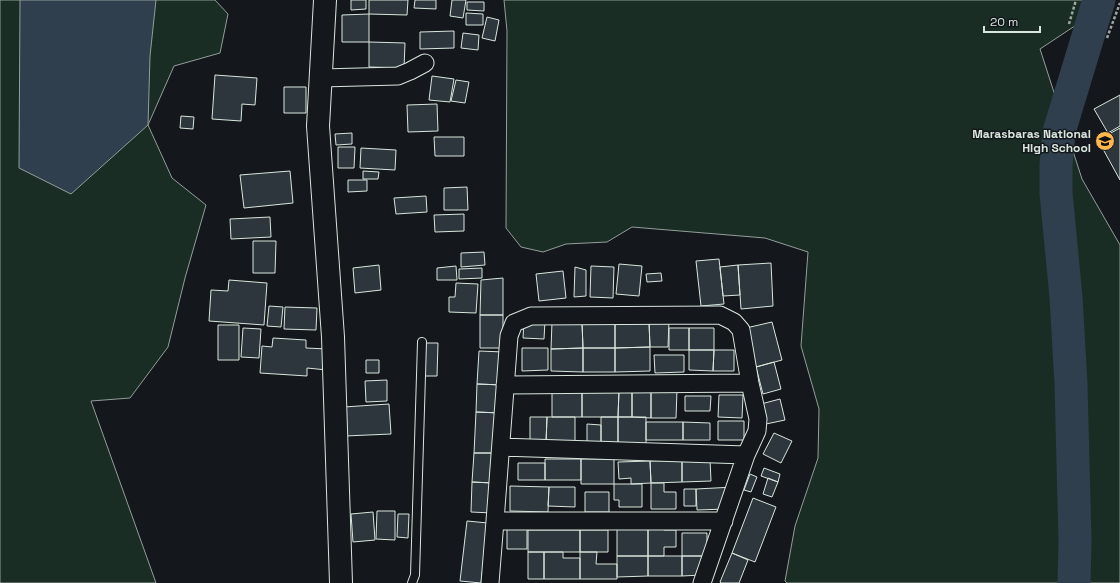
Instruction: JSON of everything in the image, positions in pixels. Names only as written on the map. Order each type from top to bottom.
[{"type":"street","points":[[326,0],[318,126],[333,337],[341,583]]},
{"type":"street","points":[[321,78],[398,76],[425,63]]},
{"type":"street","points":[[490,583],[496,521],[509,336],[514,323],[531,316],[720,315],[734,322],[741,330],[758,419],[757,431],[746,455],[702,583]]},
{"type":"street","points":[[505,385],[750,383]]},
{"type":"street","points":[[501,447],[746,455]]},
{"type":"street","points":[[496,521],[724,521]]},
{"type":"lane","points":[[412,583],[415,575],[422,342]]},
{"type":"path","points":[[1069,24],[1076,0]]},
{"type":"path","points":[[1108,38],[1120,3]]},
{"type":"green space","points":[[0,0],[215,0],[228,14],[220,53],[174,66],[148,125],[172,178],[206,205],[185,278],[168,347],[130,398],[91,401],[156,583],[0,583]]},
{"type":"green space","points":[[504,0],[1114,0],[1040,49],[1082,179],[1120,245],[1120,583],[787,583],[785,581],[795,526],[818,458],[819,409],[801,346],[808,252],[765,238],[632,227],[607,242],[566,244],[543,252],[521,247],[506,228],[507,31]]},
{"type":"water","points":[[20,0],[156,0],[150,56],[148,125],[71,194],[19,168]]},
{"type":"building","points":[[351,0],[366,0],[366,9],[351,10]]},
{"type":"building","points":[[369,0],[408,0],[407,15],[369,14]]},
{"type":"building","points":[[415,0],[436,0],[436,9],[414,8]]},
{"type":"building","points":[[452,0],[466,0],[463,18],[450,16]]},
{"type":"building","points":[[467,2],[484,2],[484,11],[467,10]]},
{"type":"building","points":[[466,13],[483,14],[483,25],[466,25]]},
{"type":"building","points":[[369,14],[369,42],[342,42],[342,15]]},
{"type":"building","points":[[487,17],[499,20],[495,41],[482,38]]},
{"type":"building","points":[[454,31],[454,48],[420,49],[420,32]]},
{"type":"building","points":[[463,33],[479,35],[478,50],[461,48]]},
{"type":"building","points":[[369,42],[405,43],[404,68],[369,67]]},
{"type":"building","points":[[215,75],[257,78],[255,105],[242,104],[241,121],[212,119]]},
{"type":"building","points":[[432,76],[454,79],[450,102],[429,100]]},
{"type":"building","points":[[456,80],[469,82],[465,103],[451,101]]},
{"type":"building","points":[[284,87],[306,87],[306,113],[284,113]]},
{"type":"building","points":[[1120,95],[1120,126],[1108,133],[1094,109]]},
{"type":"building","points":[[437,104],[438,131],[408,132],[407,105]]},
{"type":"building","points":[[181,116],[194,117],[193,129],[180,128]]},
{"type":"building","points":[[1120,128],[1120,180],[1098,140]]},
{"type":"building","points":[[352,133],[352,144],[336,145],[335,134]]},
{"type":"building","points":[[434,137],[464,137],[464,156],[435,156]]},
{"type":"building","points":[[338,147],[355,147],[354,168],[338,168]]},
{"type":"building","points":[[361,148],[396,150],[395,170],[360,168]]},
{"type":"building","points":[[290,171],[293,203],[244,208],[240,175]]},
{"type":"building","points":[[363,171],[379,172],[378,179],[363,179]]},
{"type":"building","points":[[348,180],[367,180],[367,191],[348,192]]},
{"type":"building","points":[[467,187],[468,210],[444,210],[444,188]]},
{"type":"building","points":[[426,196],[427,212],[396,214],[394,198]]},
{"type":"building","points":[[464,214],[464,231],[435,232],[434,215]]},
{"type":"building","points":[[270,217],[271,237],[231,239],[230,219]]},
{"type":"building","points":[[253,241],[276,241],[275,273],[253,273]]},
{"type":"building","points":[[484,252],[485,265],[461,267],[461,253]]},
{"type":"building","points":[[719,259],[724,304],[701,306],[696,261]]},
{"type":"building","points":[[771,263],[773,306],[741,309],[738,265]]},
{"type":"building","points":[[619,264],[642,266],[639,296],[616,294]]},
{"type":"building","points":[[379,265],[381,290],[355,293],[353,268]]},
{"type":"building","points":[[738,265],[740,295],[723,296],[720,267]]},
{"type":"building","points":[[456,266],[457,280],[437,280],[437,268]]},
{"type":"building","points":[[591,266],[614,267],[613,298],[590,297]]},
{"type":"building","points":[[575,267],[586,270],[586,296],[574,297]]},
{"type":"building","points":[[482,268],[482,278],[459,279],[459,269]]},
{"type":"building","points":[[563,271],[566,298],[539,301],[536,274]]},
{"type":"building","points":[[661,273],[662,281],[647,282],[646,274]]},
{"type":"building","points":[[503,278],[503,315],[480,315],[481,280]]},
{"type":"building","points":[[229,280],[267,283],[264,325],[209,321],[211,290],[228,291]]},
{"type":"building","points":[[456,283],[478,284],[476,313],[449,312],[449,297],[455,297]]},
{"type":"building","points":[[269,306],[283,307],[281,327],[267,326]]},
{"type":"building","points":[[285,307],[317,308],[316,330],[284,329]]},
{"type":"building","points":[[480,315],[503,315],[503,348],[480,348]]},
{"type":"building","points":[[524,320],[545,321],[544,339],[523,338]]},
{"type":"building","points":[[669,321],[668,347],[650,347],[649,322]]},
{"type":"building","points":[[552,322],[582,323],[583,348],[551,349]]},
{"type":"building","points":[[615,322],[649,322],[650,347],[615,348]]},
{"type":"building","points":[[615,322],[615,348],[583,348],[582,323]]},
{"type":"building","points":[[772,322],[782,360],[756,367],[746,328]]},
{"type":"building","points":[[218,325],[239,325],[239,360],[218,360]]},
{"type":"building","points":[[243,328],[261,329],[259,358],[241,357]]},
{"type":"building","points":[[669,328],[689,328],[689,350],[669,350]]},
{"type":"building","points":[[689,328],[714,328],[714,350],[689,350]]},
{"type":"building","points":[[273,338],[306,340],[306,348],[328,349],[327,370],[307,368],[307,376],[260,373],[262,346],[272,347]]},
{"type":"building","points":[[425,343],[438,343],[437,376],[425,376]]},
{"type":"building","points":[[650,347],[650,371],[615,372],[615,348]]},
{"type":"building","points":[[522,348],[548,348],[548,370],[522,371]]},
{"type":"building","points":[[583,348],[583,372],[551,371],[551,349]]},
{"type":"building","points":[[583,348],[615,348],[615,372],[583,372]]},
{"type":"building","points":[[689,350],[714,350],[713,371],[689,370]]},
{"type":"building","points":[[714,350],[734,350],[734,371],[713,371]]},
{"type":"building","points":[[479,351],[504,352],[503,385],[477,384]]},
{"type":"building","points":[[654,355],[684,355],[684,372],[655,373]]},
{"type":"building","points":[[366,360],[379,360],[379,373],[366,373]]},
{"type":"building","points":[[774,362],[781,389],[763,394],[756,367]]},
{"type":"building","points":[[387,380],[387,401],[366,402],[365,381]]},
{"type":"building","points":[[477,384],[503,385],[501,413],[476,412]]},
{"type":"building","points":[[552,389],[582,390],[582,417],[552,417]]},
{"type":"building","points":[[582,390],[619,390],[618,417],[582,417]]},
{"type":"building","points":[[619,390],[632,390],[632,417],[618,417]]},
{"type":"building","points":[[632,390],[651,390],[651,418],[632,417]]},
{"type":"building","points":[[651,390],[677,390],[676,418],[651,418]]},
{"type":"building","points":[[719,395],[743,395],[742,418],[718,417]]},
{"type":"building","points":[[685,396],[711,396],[710,411],[685,411]]},
{"type":"building","points":[[780,399],[785,420],[766,424],[761,404]]},
{"type":"building","points":[[389,404],[391,434],[345,436],[344,407]]},
{"type":"building","points":[[476,412],[501,413],[499,453],[474,453]]},
{"type":"building","points":[[530,417],[547,417],[546,443],[530,443]]},
{"type":"building","points":[[547,417],[575,417],[575,443],[546,443]]},
{"type":"building","points":[[601,417],[618,417],[618,444],[601,444]]},
{"type":"building","points":[[618,417],[646,417],[646,444],[618,444]]},
{"type":"building","points":[[718,421],[744,421],[744,440],[718,440]]},
{"type":"building","points":[[646,422],[683,422],[683,440],[646,440]]},
{"type":"building","points":[[683,422],[710,423],[710,440],[683,440]]},
{"type":"building","points":[[587,424],[601,425],[601,444],[587,443]]},
{"type":"building","points":[[774,433],[792,441],[781,463],[763,454]]},
{"type":"building","points":[[474,453],[495,453],[493,483],[472,482]]},
{"type":"building","points":[[545,459],[581,459],[581,480],[545,480]]},
{"type":"building","points":[[581,459],[614,459],[614,484],[581,484]]},
{"type":"building","points":[[710,459],[711,481],[682,482],[682,460]]},
{"type":"building","points":[[682,460],[682,482],[651,483],[650,461]]},
{"type":"building","points":[[650,461],[651,483],[631,484],[631,478],[619,479],[618,462]]},
{"type":"building","points":[[518,463],[545,463],[545,480],[518,480]]},
{"type":"building","points":[[764,468],[780,474],[778,482],[761,476]]},
{"type":"building","points":[[750,474],[757,477],[751,492],[744,490]]},
{"type":"building","points":[[768,478],[778,482],[772,497],[763,494]]},
{"type":"building","points":[[472,482],[493,483],[492,513],[471,512]]},
{"type":"building","points":[[651,483],[664,483],[664,492],[676,492],[676,509],[651,509]]},
{"type":"building","points":[[614,484],[642,484],[642,507],[619,507],[619,500],[614,500]]},
{"type":"building","points":[[510,486],[549,487],[548,512],[510,511]]},
{"type":"building","points":[[549,487],[575,487],[575,507],[548,506]]},
{"type":"building","points":[[734,487],[726,509],[697,510],[696,489]]},
{"type":"building","points":[[684,489],[696,489],[696,506],[684,506]]},
{"type":"building","points":[[585,492],[609,492],[609,512],[585,512]]},
{"type":"building","points":[[753,498],[776,507],[755,562],[732,553]]},
{"type":"building","points":[[377,511],[395,511],[395,540],[376,539]]},
{"type":"building","points":[[373,512],[375,540],[353,542],[351,514]]},
{"type":"building","points":[[398,514],[409,514],[408,538],[397,537]]},
{"type":"building","points":[[467,521],[488,523],[481,583],[460,581]]},
{"type":"building","points":[[507,526],[527,526],[527,549],[507,549]]},
{"type":"building","points":[[617,527],[648,527],[648,556],[617,556]]},
{"type":"building","points":[[648,527],[664,527],[664,530],[676,530],[676,547],[664,547],[664,556],[648,556]]},
{"type":"building","points":[[528,530],[580,530],[580,552],[528,552]]},
{"type":"building","points":[[580,530],[608,530],[608,552],[580,552]]},
{"type":"building","points":[[682,533],[707,533],[707,556],[682,556]]},
{"type":"building","points":[[528,552],[544,552],[544,579],[528,579]]},
{"type":"building","points":[[544,552],[563,552],[563,558],[580,558],[580,579],[544,579]]},
{"type":"building","points":[[580,552],[597,552],[596,564],[617,564],[617,579],[580,579]]},
{"type":"building","points":[[732,553],[748,560],[739,583],[721,583],[720,582]]},
{"type":"building","points":[[617,556],[648,556],[648,576],[617,577]]},
{"type":"building","points":[[648,556],[682,556],[682,576],[648,576]]},
{"type":"building","points":[[682,556],[707,556],[702,575],[682,576]]},
{"type":"waterway","points":[[1074,583],[1075,541],[1071,384],[1066,297],[1056,193],[1056,165],[1059,132],[1099,0]]},
{"type":"place","name":"Marasbaras National High School","points":[[1105,141]]}]
